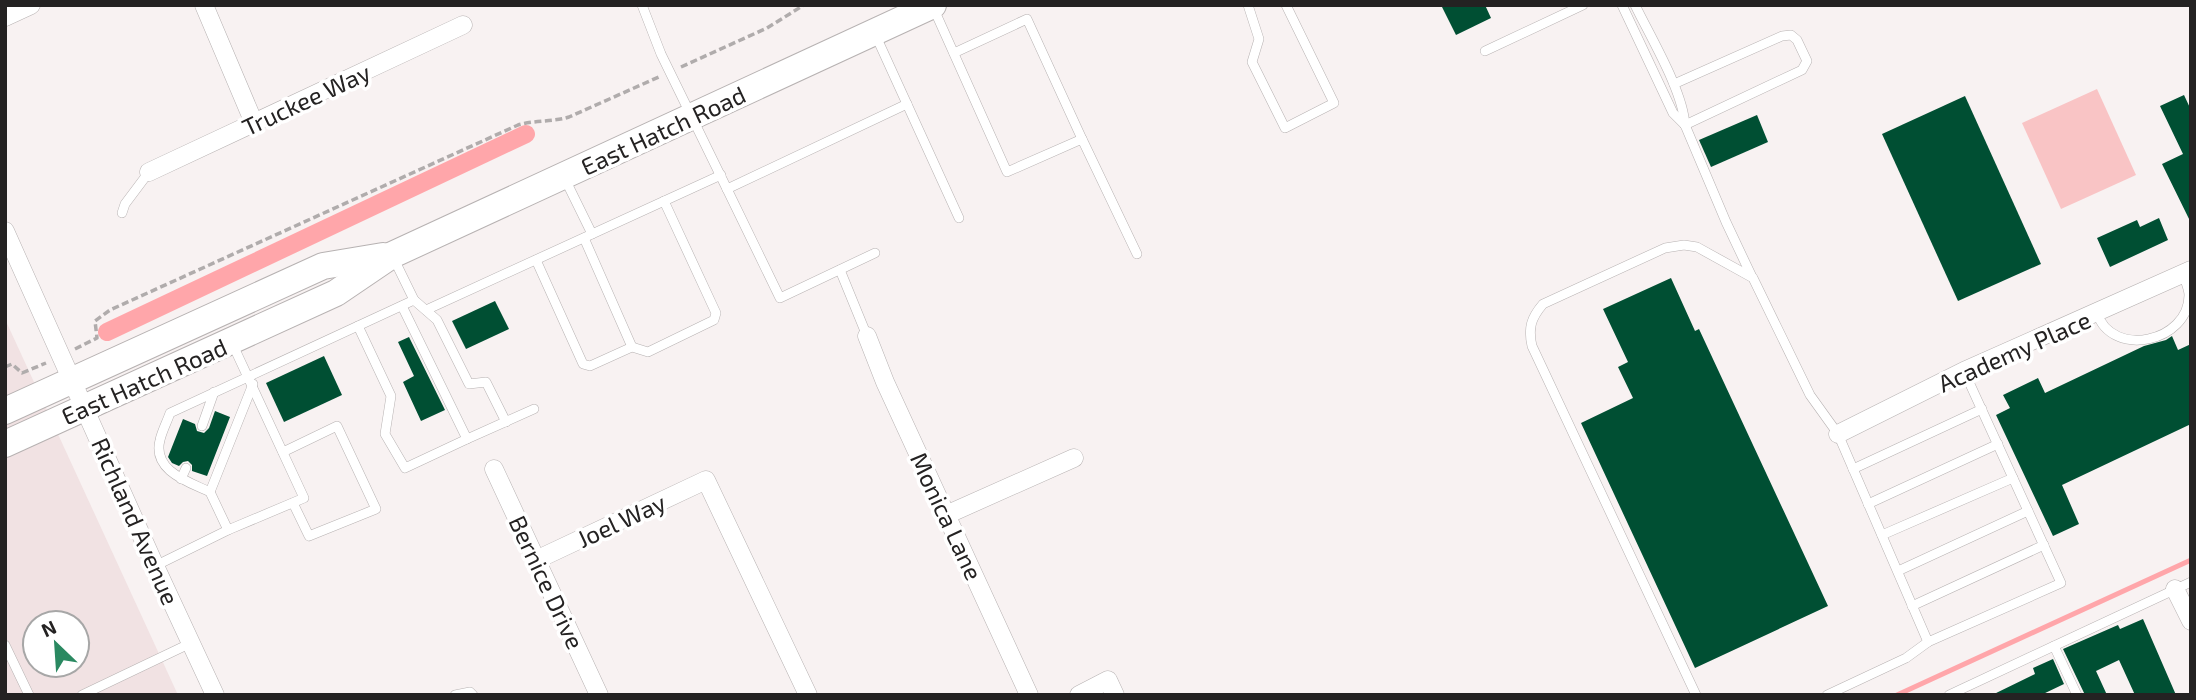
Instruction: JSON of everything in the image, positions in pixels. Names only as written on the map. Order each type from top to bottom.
[{"type":"main road","name":"East Hatch Road","points":[[5,444],[336,293],[392,255],[933,5]]},
{"type":"main road","name":"East Hatch Road","points":[[5,411],[323,266],[392,255]]},
{"type":"street","points":[[5,17],[31,5]]},
{"type":"street","points":[[204,5],[254,122]]},
{"type":"street","name":"Truckee Way","points":[[149,172],[463,25]]},
{"type":"street","name":"Richland Avenue","points":[[5,231],[215,695]]},
{"type":"street","name":"Academy Place","points":[[1838,434],[1964,371],[2187,272]]},
{"type":"street","name":"Monica Lane","points":[[867,336],[885,382],[1028,695]]},
{"type":"street","points":[[946,515],[1074,458]]},
{"type":"street","name":"Bernice Drive","points":[[494,469],[599,695]]},
{"type":"street","name":"Joel Way","points":[[537,560],[706,481],[808,695]]},
{"type":"street","points":[[2183,586],[2191,621]]},
{"type":"street","points":[[1079,695],[1111,688]]},
{"type":"lane","points":[[642,5],[691,117],[780,298],[875,253]]},
{"type":"lane","points":[[933,5],[1007,172],[1082,139]]},
{"type":"lane","points":[[1248,5],[1259,39],[1252,62],[1285,128],[1334,103],[1286,5]]},
{"type":"lane","points":[[1485,51],[1583,5]]},
{"type":"lane","points":[[1622,5],[1673,113],[1685,125]]},
{"type":"lane","points":[[1635,5],[1674,84],[1684,109],[1685,125],[1726,222],[1810,395],[1838,434],[1928,642]]},
{"type":"lane","points":[[954,52],[1027,19],[1137,254]]},
{"type":"lane","points":[[875,32],[959,218]]},
{"type":"lane","points":[[1674,84],[1782,36],[1791,35],[1797,40],[1807,61],[1802,70],[1685,125]]},
{"type":"lane","points":[[727,189],[907,104]]},
{"type":"lane","points":[[122,213],[125,204],[149,172]]},
{"type":"lane","points":[[426,310],[721,175]]},
{"type":"lane","points":[[564,176],[632,347]]},
{"type":"lane","points":[[536,260],[583,364],[590,366],[632,347],[648,352],[714,320],[716,313],[664,201]]},
{"type":"lane","points":[[1696,695],[1532,346],[1528,331],[1533,315],[1544,304],[1665,248],[1684,245],[1697,247],[1753,278]]},
{"type":"lane","points":[[392,255],[414,300],[437,320],[469,384],[486,382],[506,422]]},
{"type":"lane","points":[[840,270],[867,336]]},
{"type":"lane","points":[[2097,313],[2100,322],[2113,333],[2129,340],[2146,341],[2162,335],[2176,326],[2185,311],[2189,295],[2187,272]]},
{"type":"lane","points":[[228,530],[210,492],[171,474],[162,459],[159,443],[170,413],[251,380],[414,300]]},
{"type":"lane","points":[[402,306],[467,439]]},
{"type":"lane","points":[[358,326],[391,396],[385,434],[405,468],[534,409]]},
{"type":"lane","points":[[155,566],[228,530],[304,498],[231,341]]},
{"type":"lane","points":[[1827,695],[1906,658],[1928,642],[2061,583],[1964,371]]},
{"type":"lane","points":[[210,492],[251,380]]},
{"type":"lane","points":[[202,426],[214,393]]},
{"type":"lane","points":[[1853,469],[1982,409]]},
{"type":"lane","points":[[283,452],[337,426],[376,509],[309,536],[293,503]]},
{"type":"lane","points":[[1868,504],[1998,444]]},
{"type":"lane","points":[[181,478],[186,468]]},
{"type":"lane","points":[[1882,535],[2013,478]]},
{"type":"lane","points":[[1898,571],[2028,511]]},
{"type":"lane","points":[[1912,606],[2044,545]]},
{"type":"lane","points":[[1949,695],[2183,586]]},
{"type":"lane","points":[[82,695],[191,643]]},
{"type":"lane","points":[[5,645],[29,695]]},
{"type":"lane","points":[[2054,646],[2077,695]]},
{"type":"lane","points":[[455,695],[470,692],[474,695]]},
{"type":"path","points":[[5,367],[12,364],[22,373],[61,356],[97,338],[95,321],[110,310],[519,125],[569,117],[768,28],[804,5]]},
{"type":"shaded area","points":[[2097,89],[2136,175],[2061,209],[2022,123]]},
{"type":"shaded area","points":[[5,319],[178,695],[5,695]]},
{"type":"building","points":[[1441,5],[1485,5],[1491,18],[1456,35]]},
{"type":"building","points":[[2184,95],[2191,110],[2191,223],[2162,164],[2183,154],[2160,106]]},
{"type":"building","points":[[1965,96],[2041,264],[1958,301],[1882,134]]},
{"type":"building","points":[[1757,115],[1768,142],[1711,167],[1699,140]]},
{"type":"building","points":[[2159,218],[2168,240],[2110,267],[2097,238],[2137,220],[2140,227]]},
{"type":"building","points":[[1671,278],[1695,331],[1699,329],[1828,606],[1695,668],[1581,423],[1633,398],[1618,367],[1628,362],[1603,309]]},
{"type":"building","points":[[495,301],[509,329],[466,349],[452,321]]},
{"type":"building","points":[[2172,336],[2178,350],[2191,344],[2191,424],[2062,485],[2079,524],[2053,536],[1996,415],[2010,408],[2003,395],[2038,378],[2045,393],[2144,346]]},
{"type":"building","points":[[409,337],[445,410],[421,421],[403,382],[414,376],[398,342]]},
{"type":"building","points":[[324,356],[342,395],[284,422],[266,383]]},
{"type":"building","points":[[215,411],[230,417],[207,476],[192,471],[192,465],[188,461],[179,466],[172,463],[168,457],[183,419],[195,424],[197,431],[204,433],[209,428]]},
{"type":"building","points":[[2143,619],[2176,695],[2135,695],[2119,660],[2096,671],[2107,695],[2085,695],[2063,649],[2118,625],[2120,629]]},
{"type":"building","points":[[2053,659],[2064,684],[2041,695],[1992,695],[2035,674],[2033,668]]},
{"type":"waterway","points":[[107,332],[526,134]]},
{"type":"waterway","points":[[1897,695],[2191,560]]}]
